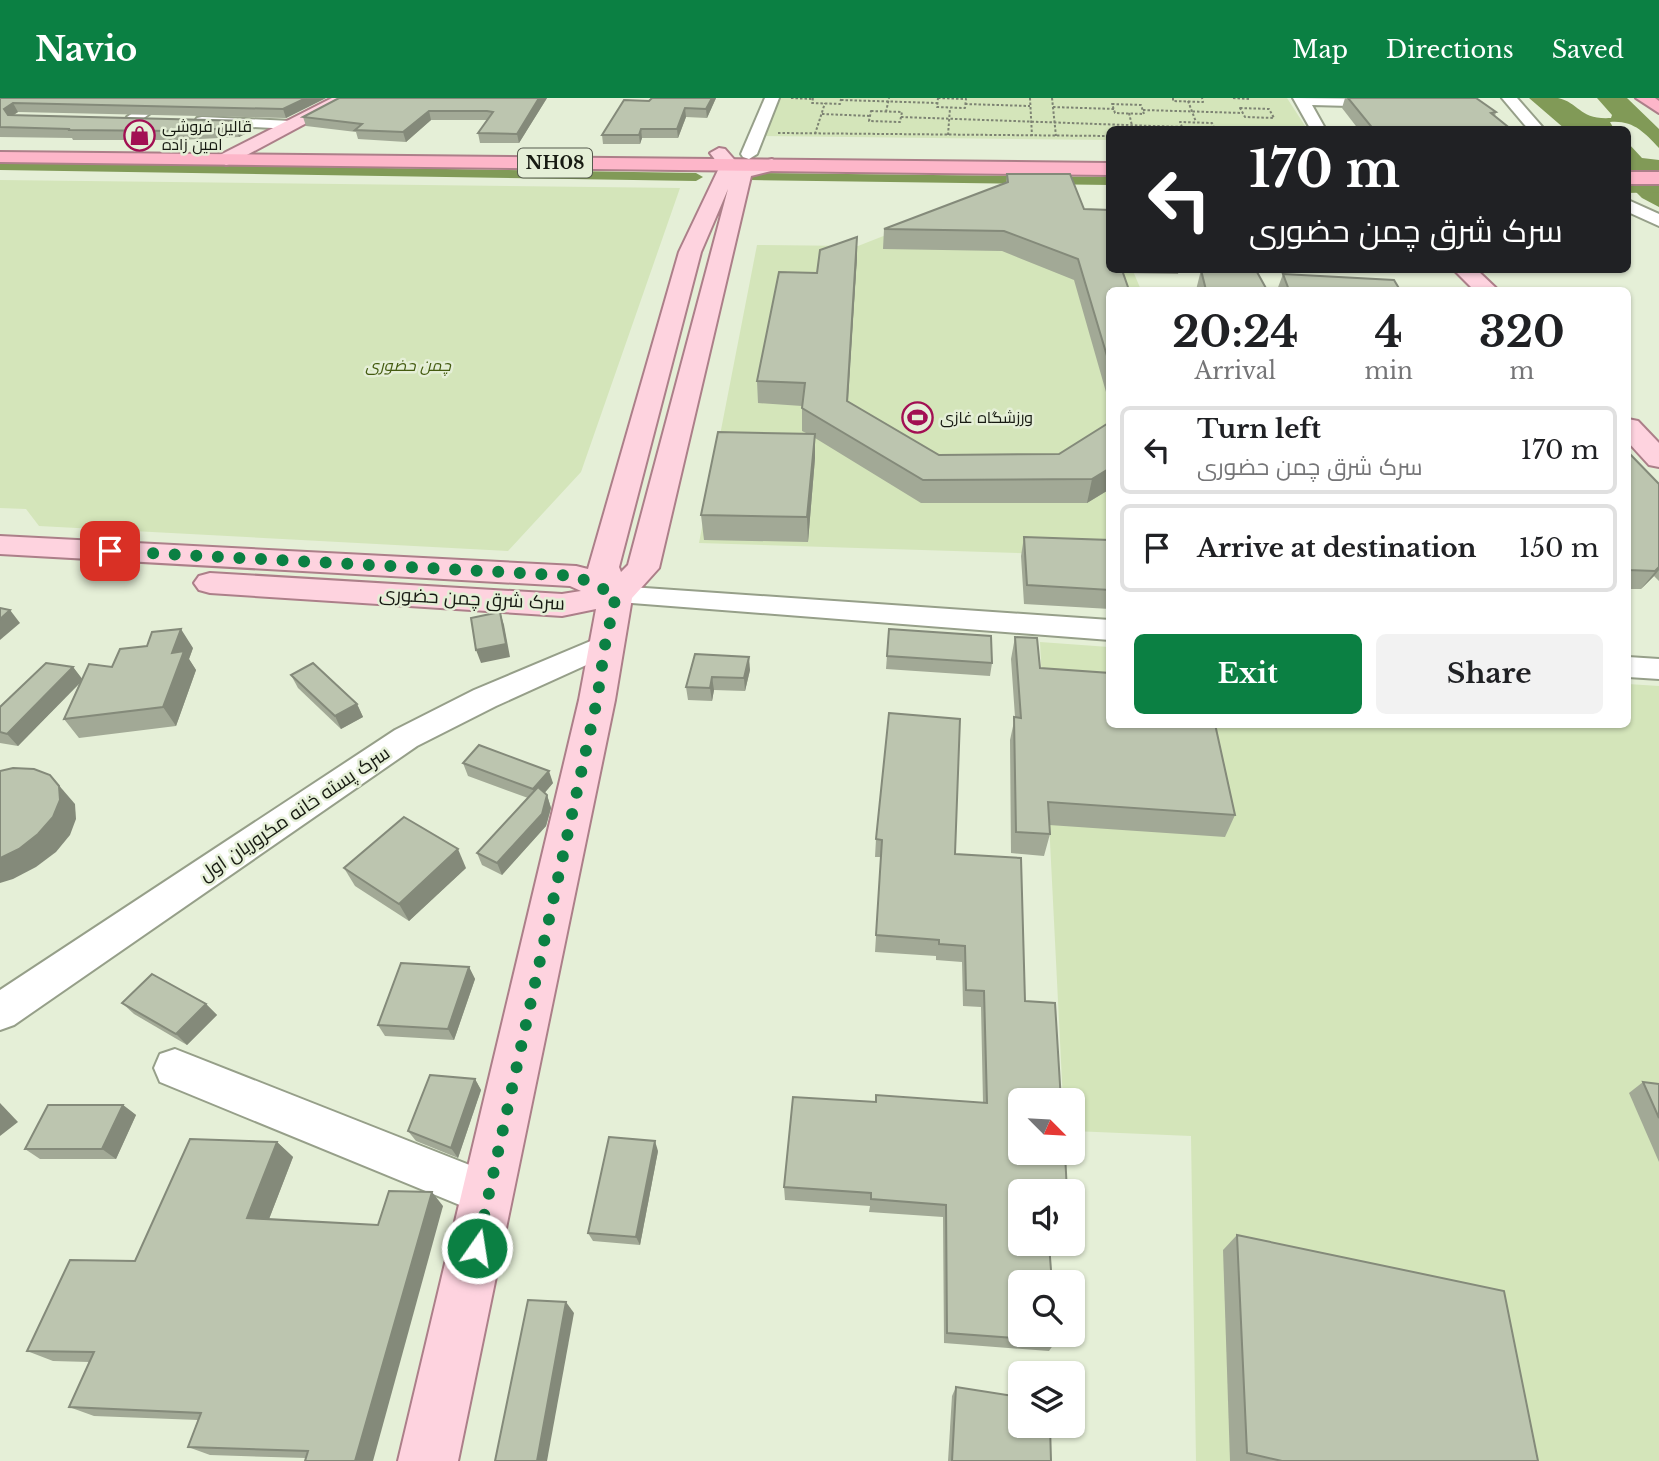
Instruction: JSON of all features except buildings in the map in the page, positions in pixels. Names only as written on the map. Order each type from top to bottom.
[{"type":"highway","points":[[1644,98],[1659,108]]},
{"type":"highway","name":"NH08","points":[[0,148],[248,154],[732,157],[1106,169]]},
{"type":"highway","name":"NH08","points":[[0,157],[248,154]]},
{"type":"highway","name":"NH08","points":[[732,157],[772,165],[876,161],[1106,159]]},
{"type":"highway","points":[[1631,167],[1659,167]]},
{"type":"highway","points":[[1631,178],[1659,178]]},
{"type":"main road","points":[[248,154],[291,125],[345,98]]},
{"type":"main road","points":[[248,154],[367,98]]},
{"type":"main road","points":[[616,595],[603,567],[690,252],[732,157]]},
{"type":"main road","points":[[428,1461],[597,700],[616,595],[643,568],[742,174],[748,169],[772,165]]},
{"type":"main road","points":[[1447,273],[1462,287]]},
{"type":"main road","points":[[1468,273],[1484,287]]},
{"type":"main road","points":[[1631,430],[1659,459]]},
{"type":"main road","points":[[1631,457],[1659,486]]},
{"type":"main road","name":"سرک شرق چمن حضوری","points":[[0,545],[576,576],[616,595]]},
{"type":"main road","name":"سرک شرق چمن حضوری","points":[[0,570],[562,605],[616,595]]},
{"type":"street","points":[[157,121],[126,120],[164,98]]},
{"type":"street","points":[[732,157],[772,98]]},
{"type":"street","points":[[1509,98],[1534,126]]},
{"type":"street","points":[[1301,99],[1405,103]]},
{"type":"street","points":[[1301,99],[1320,124]]},
{"type":"street","points":[[208,121],[228,106]]},
{"type":"street","points":[[183,121],[291,125]]},
{"type":"street","points":[[1631,207],[1659,214]]},
{"type":"street","points":[[1631,207],[1659,221]]},
{"type":"street","points":[[616,595],[1106,630]]},
{"type":"street","name":"سرک پسته خانه مکروریان اول","points":[[0,1013],[406,738],[485,698],[605,645]]},
{"type":"street","points":[[1631,667],[1659,669]]},
{"type":"street","points":[[175,1068],[489,1195]]},
{"type":"path","points":[[790,98],[813,98],[812,103],[840,104],[841,99],[937,103]]},
{"type":"path","points":[[938,98],[951,98],[965,99],[965,108],[937,107],[938,98]]},
{"type":"path","points":[[1030,98],[1032,136]]},
{"type":"path","points":[[1052,98],[1056,136]]},
{"type":"path","points":[[1125,98],[1127,104]]},
{"type":"path","points":[[1173,98],[1174,101],[1203,102],[1202,98]]},
{"type":"path","points":[[1233,98],[1249,98],[1254,108]]},
{"type":"path","points":[[887,112],[889,100]]},
{"type":"path","points":[[1188,101],[1196,122]]},
{"type":"path","points":[[815,134],[825,103]]},
{"type":"path","points":[[965,104],[1030,106]]},
{"type":"path","points":[[1112,104],[1141,105],[1144,114],[1115,113],[1114,109],[1112,104]]},
{"type":"path","points":[[1053,107],[1114,109]]},
{"type":"path","points":[[948,135],[950,108]]},
{"type":"path","points":[[1240,108],[1269,109],[1274,118],[1245,117],[1243,113],[1240,108]]},
{"type":"path","points":[[1143,110],[1243,113]]},
{"type":"path","points":[[871,111],[887,112],[902,112],[900,122],[869,121],[871,111]]},
{"type":"path","points":[[1129,113],[1132,125]]},
{"type":"path","points":[[822,114],[870,116]]},
{"type":"path","points":[[901,117],[1149,126]]},
{"type":"path","points":[[1181,126],[1180,122],[1212,123],[1214,126]]},
{"type":"path","points":[[768,133],[1106,136]]},
{"type":"green space","points":[[779,98],[1287,98],[1305,126],[1106,126],[1106,140],[761,136]]},
{"type":"green space","name":"چمن حضوری","points":[[0,180],[680,188],[581,472],[508,551],[39,526],[26,509],[0,508]]},
{"type":"green space","name":"ورزشگاه غازی","points":[[914,224],[1106,269],[1106,273],[1134,273],[1140,287],[1106,287],[1106,556],[699,543],[757,245],[858,246]]},
{"type":"green space","points":[[1040,642],[1106,647],[1106,728],[1631,728],[1631,684],[1659,686],[1659,1461],[1196,1461],[1191,1136],[1085,1132],[1085,1088],[1062,1088]]},
{"type":"shaded area","points":[[1529,98],[1558,98],[1586,114],[1611,118],[1612,115],[1597,98],[1627,98],[1659,129],[1659,148],[1643,132],[1625,123],[1610,122],[1612,126],[1562,126]]},
{"type":"shaded area","points":[[1631,146],[1642,158],[1659,160],[1659,207],[1642,198],[1631,187]]},
{"type":"waterway","points":[[0,166],[696,177]]},
{"type":"waterway","points":[[756,177],[1106,181]]},
{"type":"waterway","points":[[1631,189],[1659,188]]},
{"type":"place","name":"قالین فروشی امین زاده","points":[[139,135]]},
{"type":"place","name":"ورزشگاه غازی","points":[[917,417]]},
{"type":"route","points":[[110,551],[576,576],[616,595],[597,700],[477,1248]]}]
